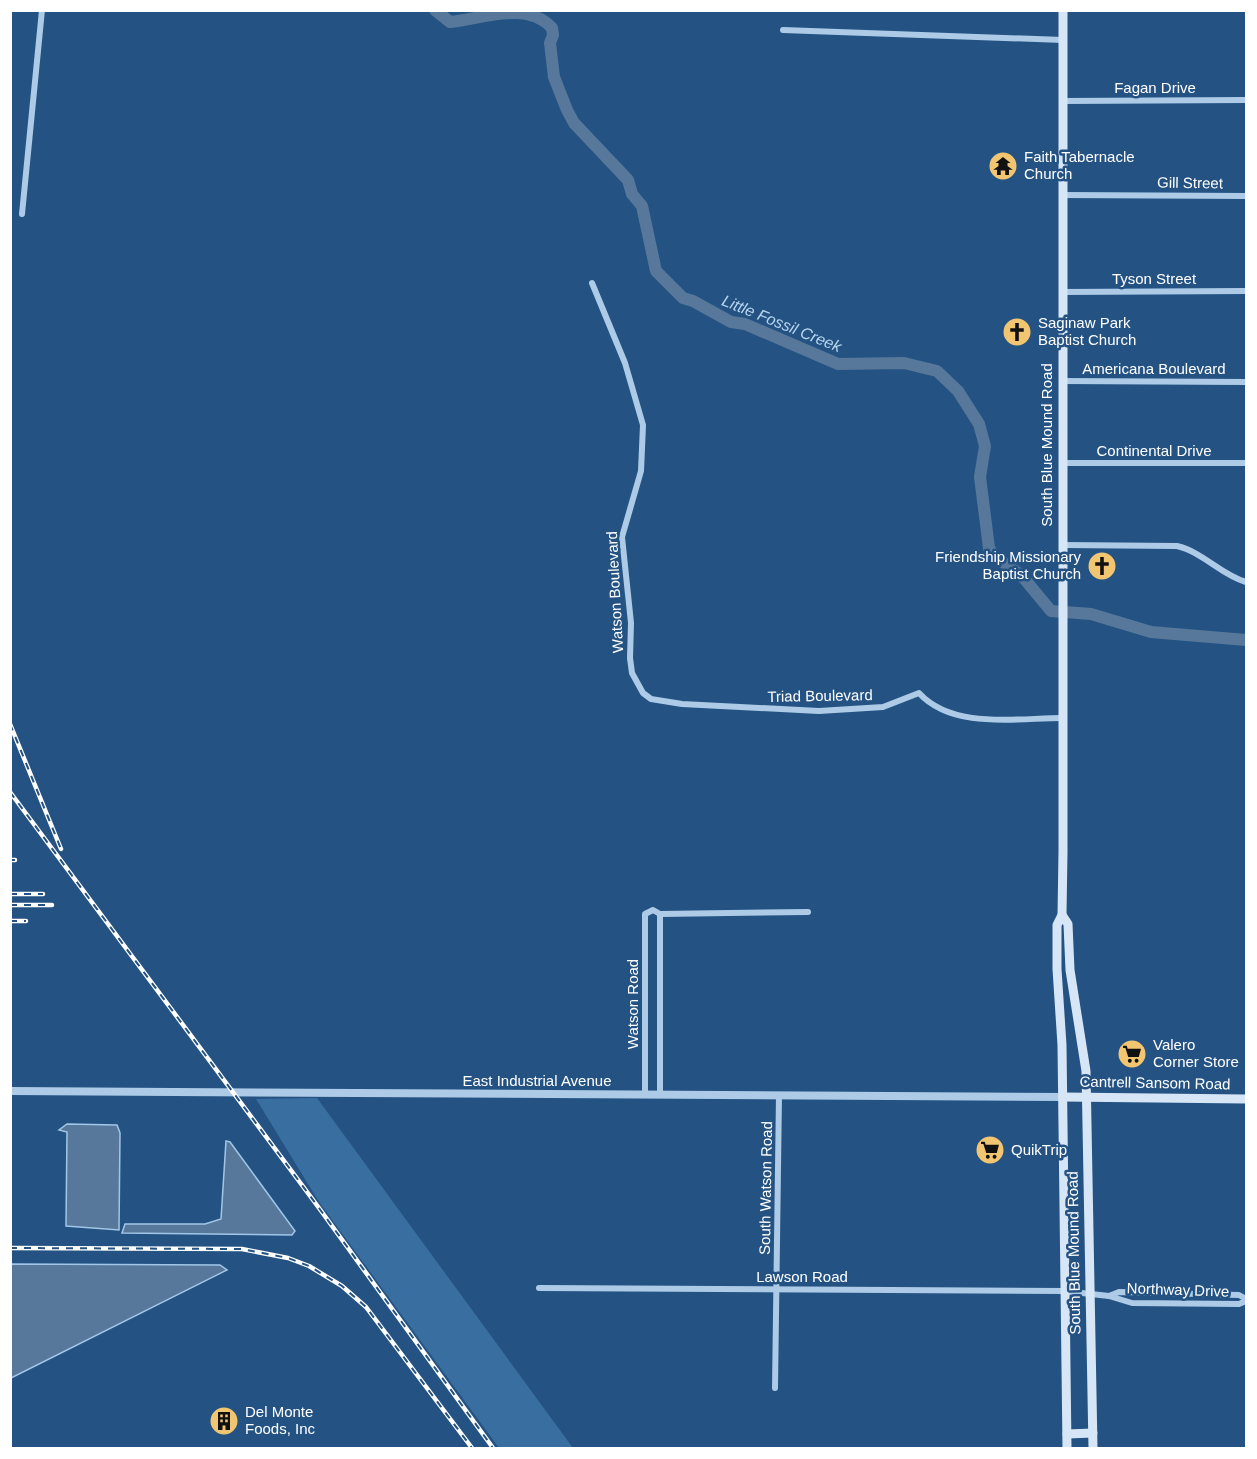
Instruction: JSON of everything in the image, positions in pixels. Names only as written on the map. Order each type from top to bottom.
[{"type":"main road","name":"South Blue Mound Road","points":[[1063,10],[1062,915],[1057,925],[1057,969],[1063,1097],[1067,1449]]},
{"type":"main road","name":"South Blue Mound Road","points":[[1062,915],[1068,924],[1070,970],[1085,1062],[1093,1449]]},
{"type":"main road","name":"Cantrell Sansom Road","points":[[1063,1097],[1246,1099]]},
{"type":"main road","points":[[1067,1434],[1093,1433]]},
{"type":"street","points":[[22,214],[42,10]]},
{"type":"street","points":[[783,30],[1063,40]]},
{"type":"street","name":"Fagan Drive","points":[[1063,100],[1246,100]]},
{"type":"street","name":"Gill Street","points":[[1062,195],[1246,196]]},
{"type":"street","name":"Watson Boulevard","points":[[592,283],[625,363],[644,440],[641,471],[622,537],[631,622],[630,658],[632,673],[642,693]]},
{"type":"street","name":"Tyson Street","points":[[1062,292],[1246,291]]},
{"type":"street","name":"Americana Boulevard","points":[[1062,381],[1246,382]]},
{"type":"street","name":"Continental Drive","points":[[1062,463],[1246,463]]},
{"type":"street","points":[[1062,545],[1177,546],[1191,550],[1228,574],[1246,582]]},
{"type":"street","name":"Triad Boulevard","points":[[642,693],[651,699],[682,704],[819,711],[883,707],[919,693],[936,708],[950,714],[972,717],[1062,718]]},
{"type":"street","name":"Watson Road","points":[[645,1094],[645,914],[653,910],[660,914]]},
{"type":"street","points":[[660,1094],[660,914],[808,912]]},
{"type":"street","name":"East Industrial Avenue","points":[[10,1091],[299,1095],[660,1094],[1063,1097]]},
{"type":"street","name":"South Watson Road","points":[[775,1388],[779,1242],[779,1095]]},
{"type":"street","name":"Lawson Road","points":[[539,1288],[1065,1291]]},
{"type":"street","name":"Northway Drive","points":[[1065,1291],[1109,1296],[1132,1303],[1239,1304],[1246,1300],[1239,1294],[1119,1292],[1109,1296]]},
{"type":"shaded area","points":[[317,1098],[573,1448],[499,1448],[319,1202],[256,1099]]},
{"type":"shaded area","points":[[67,1124],[117,1125],[120,1133],[119,1230],[66,1226],[67,1132],[59,1130]]},
{"type":"shaded area","points":[[226,1141],[230,1142],[295,1231],[292,1235],[122,1233],[125,1224],[205,1224],[221,1219]]},
{"type":"shaded area","points":[[11,1264],[220,1265],[227,1270],[11,1378]]},
{"type":"waterway","name":"Little Fossil Creek","points":[[435,10],[450,22],[503,13],[517,13],[542,20],[552,28],[553,35],[550,43],[554,77],[567,110],[574,123],[628,180],[632,194],[642,206],[656,271],[683,298],[731,322],[745,324],[838,364],[904,363],[937,371],[958,391],[979,424],[985,446],[980,477],[989,548],[994,556],[1022,576],[1051,611],[1091,614],[1151,632],[1246,640]]},
{"type":"railway","points":[[10,724],[61,849]]},
{"type":"railway","points":[[10,792],[319,1208],[493,1448]]},
{"type":"railway","points":[[10,860],[15,860]]},
{"type":"railway","points":[[10,894],[43,894]]},
{"type":"railway","points":[[10,905],[52,905]]},
{"type":"railway","points":[[10,921],[26,921]]},
{"type":"railway","points":[[10,1248],[242,1249],[288,1258],[309,1266],[342,1286],[366,1307],[472,1448]]},
{"type":"place","name":"Faith Tabernacle Church","points":[[1003,166]]},
{"type":"place","name":"Saginaw Park Baptist Church","points":[[1017,332]]},
{"type":"place","name":"Friendship Missionary Baptist Church","points":[[1102,566]]},
{"type":"place","name":"Valero Corner Store","points":[[1132,1054]]},
{"type":"place","name":"QuikTrip","points":[[990,1150]]},
{"type":"place","name":"Del Monte Foods, Inc","points":[[224,1421]]}]
